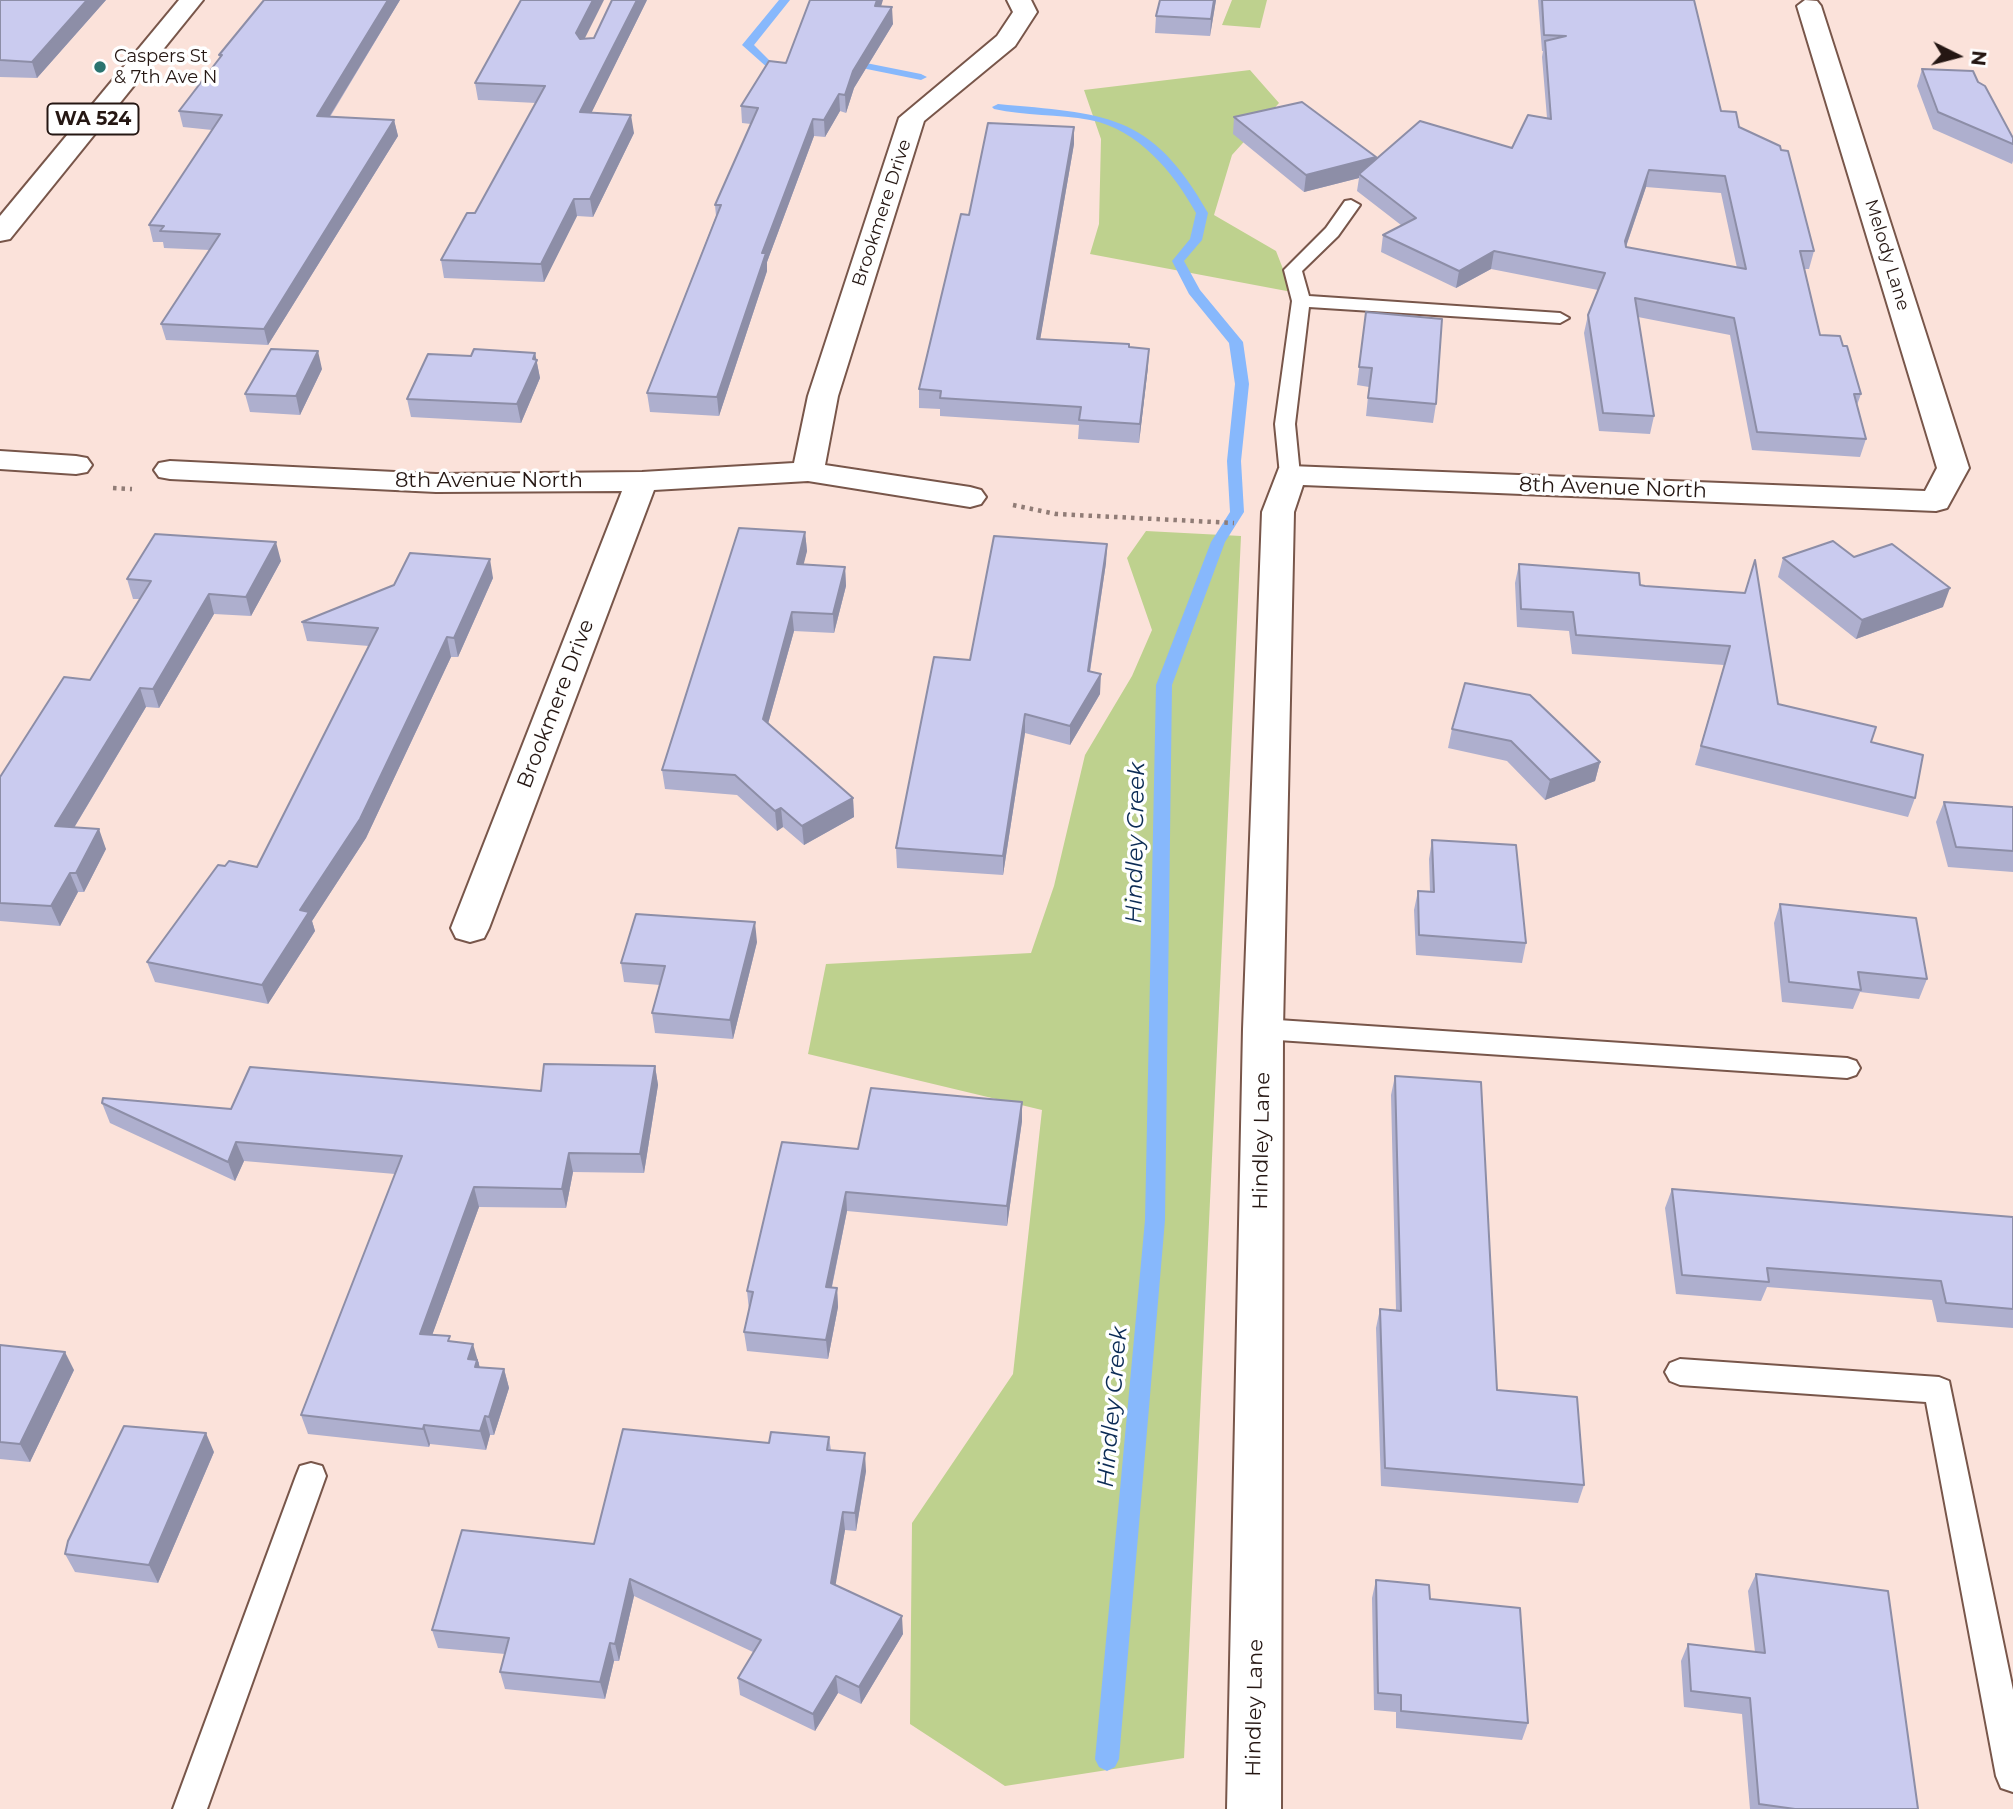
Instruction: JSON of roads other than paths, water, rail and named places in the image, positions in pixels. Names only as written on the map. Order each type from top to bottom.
[{"type":"street","name":"WA 524","points":[[0,233],[191,0]]},
{"type":"street","name":"Brookmere Drive","points":[[807,472],[823,396],[912,118],[1006,41],[1025,12],[1018,0]]},
{"type":"street","name":"Melody Lane","points":[[1809,6],[1954,468],[1936,501]]},
{"type":"street","points":[[0,460],[76,465]]},
{"type":"street","name":"8th Avenue North","points":[[170,470],[436,483],[642,481],[807,472],[970,497]]},
{"type":"street","name":"8th Avenue North","points":[[1290,475],[1936,501]]},
{"type":"street","name":"Hindley Lane","points":[[1254,1809],[1263,1030],[1276,527],[1290,475]]},
{"type":"street","name":"Brookmere Drive","points":[[470,928],[642,481]]},
{"type":"lane","points":[[1290,475],[1285,424],[1301,301],[1293,270],[1332,232],[1351,205]]},
{"type":"lane","points":[[1301,301],[1560,318]]},
{"type":"lane","points":[[1263,1030],[1847,1068]]},
{"type":"lane","points":[[1681,1372],[1939,1390],[2013,1776]]},
{"type":"lane","points":[[190,1809],[311,1476]]},
{"type":"waterway","name":"Hindley Creek","points":[[785,0],[748,45],[769,66],[790,65]]},
{"type":"waterway","name":"Hindley Creek","points":[[846,62],[921,77]]},
{"type":"waterway","name":"Hindley Creek","points":[[998,107],[1073,114],[1111,122],[1126,129],[1152,148],[1175,172],[1202,213],[1196,240],[1178,261],[1194,291],[1236,342],[1242,384],[1234,461],[1237,512],[1218,542],[1164,685],[1155,1220],[1107,1759]]},
{"type":"place","name":"Caspers St & 7th Ave N","points":[[100,67]]}]
